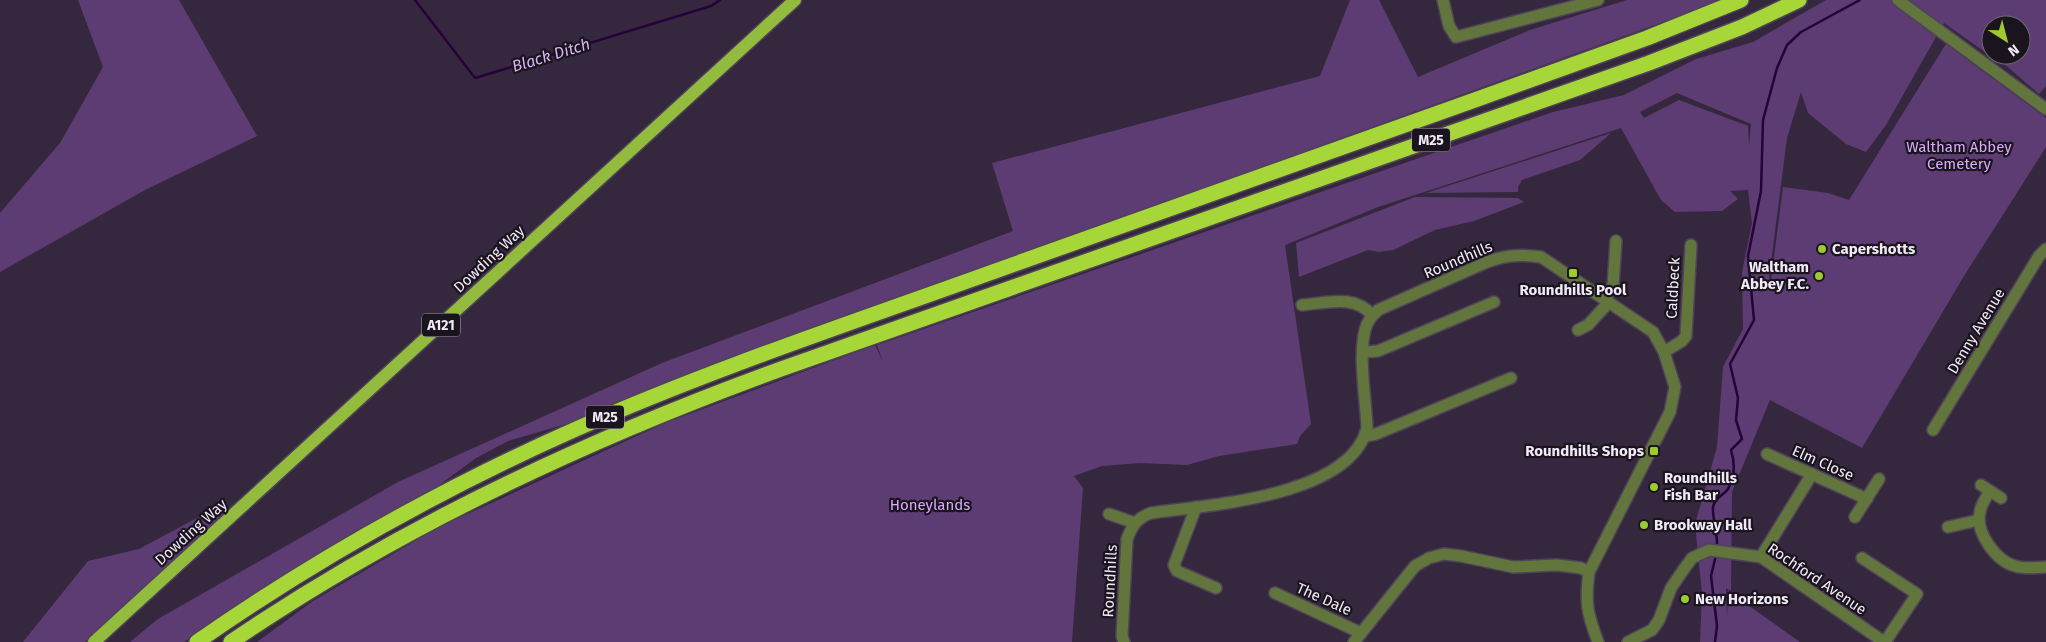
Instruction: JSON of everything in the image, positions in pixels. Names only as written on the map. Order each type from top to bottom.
[{"type":"highway","name":"M25","points":[[197,642],[281,586],[403,514],[502,464],[620,410],[900,305],[1647,38],[1741,0]]},
{"type":"highway","name":"M25","points":[[231,642],[362,559],[458,507],[561,457],[665,413],[773,372],[1649,63],[1742,27],[1799,0]]},
{"type":"highway","name":"M25","points":[[242,642],[276,612]]},
{"type":"main road","name":"Dowding Way","points":[[94,642],[795,0]]},
{"type":"street","points":[[1443,0],[1449,26],[1456,37],[1598,0]]},
{"type":"street","points":[[1898,0],[2046,109]]},
{"type":"street","points":[[1578,330],[1588,325],[1607,300],[1613,286],[1616,241]]},
{"type":"street","name":"Caldbeck","points":[[1664,352],[1682,341],[1686,336],[1691,245]]},
{"type":"street","name":"Denny Avenue","points":[[1933,430],[2039,256],[2046,249]]},
{"type":"street","name":"Roundhills","points":[[1372,315],[1378,310],[1487,262],[1504,256],[1521,254],[1541,257],[1653,332],[1664,352],[1675,387],[1670,412],[1590,572],[1586,596],[1588,616],[1598,642]]},
{"type":"street","points":[[1109,514],[1135,524],[1140,517],[1151,512],[1247,501],[1299,487],[1330,471],[1353,454],[1365,436],[1367,428],[1363,352],[1365,330],[1372,315],[1360,304],[1350,301],[1302,304]]},
{"type":"street","points":[[1363,352],[1378,351],[1494,302]]},
{"type":"street","points":[[1365,436],[1376,434],[1511,378]]},
{"type":"street","name":"Elm Close","points":[[1767,454],[1867,499]]},
{"type":"street","points":[[1761,557],[1812,474]]},
{"type":"street","name":"Elm Close","points":[[1855,517],[1879,479]]},
{"type":"street","points":[[2001,498],[1986,488],[1979,520],[1984,538],[1995,552],[2013,566],[2027,568],[2046,566]]},
{"type":"street","points":[[1196,507],[1174,564],[1177,571],[1216,588]]},
{"type":"street","points":[[1948,527],[1979,520]]},
{"type":"street","name":"Roundhills","points":[[1124,642],[1122,636],[1127,540],[1135,524]]},
{"type":"street","name":"Rochford Avenue","points":[[1628,642],[1652,630],[1659,620],[1671,588],[1684,569],[1692,558],[1709,550],[1761,557],[1884,642]]},
{"type":"street","points":[[1358,637],[1415,566],[1429,558],[1444,554],[1513,567],[1557,565],[1581,568],[1590,572]]},
{"type":"street","points":[[1862,558],[1917,594],[1884,642]]},
{"type":"street","name":"The Dale","points":[[1275,594],[1358,637]]},
{"type":"green space","points":[[78,0],[179,0],[257,136],[145,190],[0,272],[0,213],[60,143],[103,67]]},
{"type":"green space","points":[[1350,0],[1379,0],[1418,77],[1530,30],[1627,0],[1724,0],[670,381],[573,422],[508,441],[476,458],[438,486],[286,576],[184,642],[130,642],[158,619],[398,482],[662,363],[1013,231],[992,163],[1320,76]]},
{"type":"green space","points":[[1826,0],[2046,0],[2046,86],[2039,94],[2006,65],[2031,65],[2031,15],[1981,15],[1981,49],[1944,23],[1886,125],[1866,152],[1846,144],[1808,113],[1801,92],[1787,138],[1769,278],[1771,281],[1783,187],[1828,193],[1849,200],[1946,44],[2046,118],[2046,147],[1964,276],[1862,448],[1770,400],[1732,492],[1731,591],[1726,588],[1727,619],[1728,591],[1800,642],[1700,642],[1702,593],[1695,524],[1717,447],[1723,367],[1743,329],[1742,272],[1752,223],[1748,190],[1730,191],[1738,199],[1722,211],[1675,212],[1661,200],[1621,128],[1378,207],[1285,245],[1311,424],[1300,436],[1297,444],[1219,456],[1187,465],[1140,463],[1102,466],[1074,476],[1083,488],[1072,642],[257,642],[313,601],[437,528],[665,423],[875,345],[883,362],[877,345],[1553,112],[1624,95],[1696,59],[1753,42]],"holes":[[[1677,93],[1751,124],[1749,146],[1748,126],[1679,100],[1644,118],[1640,112]]]},
{"type":"green space","points":[[1611,133],[1580,160],[1522,180],[1518,187],[1518,192],[1426,193]]},
{"type":"green space","points":[[1415,197],[1518,198],[1524,202],[1474,221],[1435,230],[1393,250],[1379,252],[1368,250],[1299,277],[1296,243]]},
{"type":"green space","points":[[225,503],[229,512],[85,642],[23,642],[88,561],[139,549]]},
{"type":"waterway","name":"Black Ditch","points":[[415,0],[475,78],[711,6],[720,0]]},
{"type":"waterway","points":[[1717,547],[1713,507],[1715,501],[1728,489],[1732,480],[1734,470],[1731,450],[1742,439],[1736,420],[1738,398],[1730,364],[1754,320],[1748,256],[1761,191],[1763,120],[1777,68],[1787,45],[1801,32],[1860,0]]},
{"type":"waterway","points":[[1715,642],[1717,626],[1711,576],[1716,555]]},
{"type":"place","name":"Capershotts","points":[[1822,249]]},
{"type":"place","name":"Roundhills Pool","points":[[1573,273]]},
{"type":"place","name":"Waltham Abbey F.C.","points":[[1819,276]]},
{"type":"place","name":"Roundhills Shops","points":[[1654,451]]},
{"type":"place","name":"Roundhills Fish Bar","points":[[1654,487]]},
{"type":"place","name":"Brookway Hall","points":[[1644,525]]},
{"type":"place","name":"New Horizons","points":[[1685,599]]},
{"type":"park label","name":"Waltham Abbey Cemetery","points":[[1959,156]]},
{"type":"park label","name":"Honeylands","points":[[930,505]]}]
